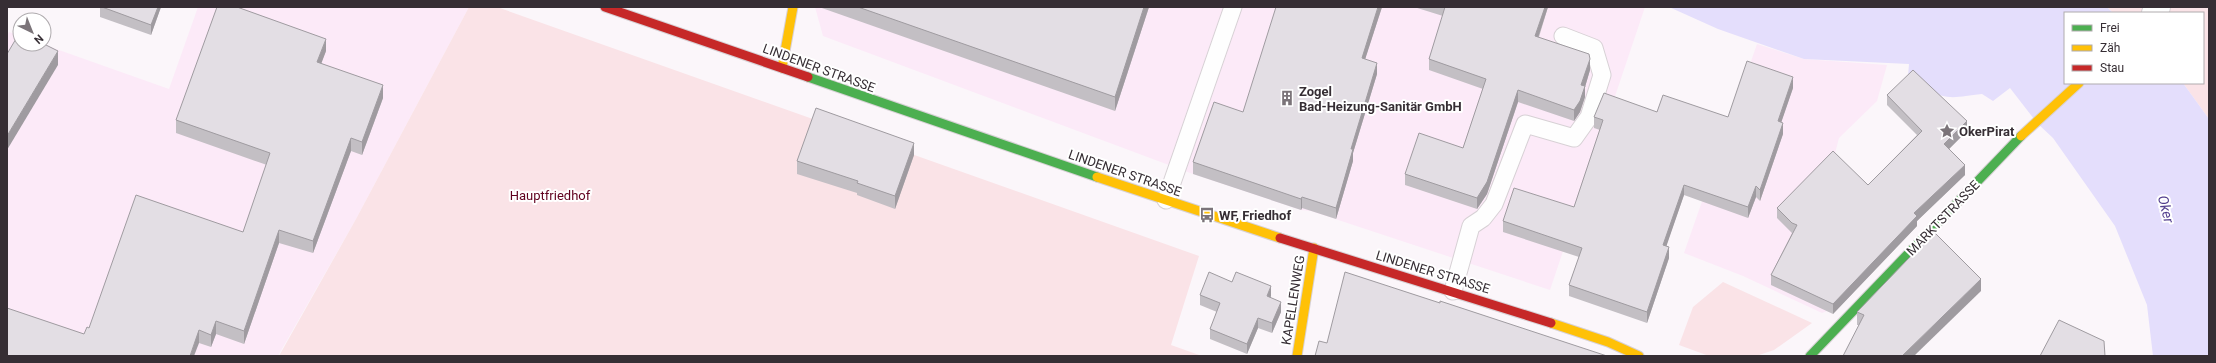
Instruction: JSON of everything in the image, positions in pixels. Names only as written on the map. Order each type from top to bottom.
[{"type":"main road","name":"LINDENER STRASSE","points":[[605,7],[1166,200],[1608,342],[1639,356]]},
{"type":"main road","points":[[782,68],[793,7]]},
{"type":"main road","name":"MARKTSTRASSE","points":[[1810,356],[2011,146],[2078,84]]},
{"type":"main road","name":"KAPELLENWEG","points":[[1297,356],[1314,248]]},
{"type":"lane","points":[[1166,200],[1233,7]]},
{"type":"lane","points":[[1453,291],[1471,226],[1483,218],[1494,204],[1525,124],[1574,138],[1589,117],[1602,75],[1594,48],[1563,36]]},
{"type":"shaded area","points":[[198,7],[469,7],[356,219],[278,356],[7,356],[7,36],[9,32],[12,33],[12,52],[52,52],[52,48],[169,89]]},
{"type":"shaded area","points":[[815,7],[1645,7],[1550,290],[1311,211],[1301,210],[1193,174],[823,36]]},
{"type":"shaded area","points":[[1757,44],[1804,59],[1887,65],[1877,101],[1839,138],[1833,161],[1827,311],[1822,313],[1743,276],[1684,253]]},
{"type":"green space","name":"Hauptfriedhof","points":[[469,7],[497,7],[1199,256],[1171,345],[1202,356],[279,356],[356,219]]},
{"type":"green space","points":[[2107,7],[2209,7],[2209,119],[2184,84],[2204,84],[2204,12],[2112,12]]},
{"type":"green space","points":[[1723,282],[1812,323],[1774,350],[1756,356],[1709,356],[1679,345],[1693,307]]},
{"type":"water","name":"Oker","points":[[1669,7],[2107,7],[2112,12],[2064,12],[2064,84],[2184,84],[2209,119],[2209,356],[2153,356],[2147,305],[2115,226],[2053,138],[2037,123],[2010,88],[1993,101],[1982,94],[1954,97],[1942,96],[1927,89],[1926,82],[1908,76],[1909,64],[1804,59],[1718,29]]},
{"type":"building","points":[[102,7],[158,7],[151,25]]},
{"type":"building","points":[[217,7],[237,7],[326,39],[317,62],[383,85],[362,142],[351,138],[313,241],[279,230],[244,331],[216,321],[211,335],[199,330],[190,356],[7,356],[7,308],[84,334],[87,327],[89,328],[136,195],[243,232],[270,153],[176,120]]},
{"type":"building","points":[[858,7],[1144,7],[1115,97]]},
{"type":"building","points":[[1276,7],[1378,7],[1362,58],[1377,63],[1351,149],[1353,149],[1336,208],[1302,197],[1301,199],[1193,162],[1214,102],[1243,112]]},
{"type":"building","points":[[1445,7],[1545,7],[1535,36],[1589,54],[1590,59],[1581,85],[1585,86],[1580,101],[1574,110],[1518,90],[1487,182],[1477,198],[1405,174],[1419,133],[1463,148],[1486,79],[1429,59]]},
{"type":"building","points":[[12,46],[12,52],[52,52],[52,48],[58,51],[7,136],[7,54]]},
{"type":"building","points":[[1747,61],[1793,77],[1778,121],[1783,123],[1760,190],[1756,186],[1748,207],[1684,185],[1663,245],[1669,247],[1647,312],[1569,285],[1582,248],[1503,221],[1514,188],[1574,207],[1603,120],[1594,117],[1604,93],[1657,112],[1663,95],[1728,117]]},
{"type":"building","points":[[1913,70],[1967,121],[1944,144],[1965,165],[1914,213],[1917,216],[1833,304],[1771,275],[1797,225],[1792,223],[1777,208],[1833,151],[1868,185],[1922,131],[1887,95]]},
{"type":"building","points":[[816,108],[914,143],[895,196],[857,183],[858,181],[797,161]]},
{"type":"building","points":[[1934,232],[1981,279],[1902,356],[1843,356],[1864,315],[1857,312]]},
{"type":"building","points":[[1209,272],[1232,282],[1236,272],[1271,286],[1267,296],[1281,302],[1272,323],[1258,318],[1247,344],[1210,329],[1220,303],[1200,295]]},
{"type":"building","points":[[1345,272],[1440,303],[1440,301],[1607,356],[1315,356],[1319,341],[1327,343]]},
{"type":"building","points":[[2059,320],[2104,341],[2105,356],[2040,356]]},
{"type":"traffic: fast","points":[[808,77],[1097,177]]},
{"type":"traffic: fast","points":[[1810,356],[2021,136]]},
{"type":"traffic: slow","points":[[782,68],[793,7]]},
{"type":"traffic: slow","points":[[2021,136],[2078,84]]},
{"type":"traffic: slow","points":[[1097,177],[1280,238]]},
{"type":"traffic: slow","points":[[1297,356],[1314,248]]},
{"type":"traffic: slow","points":[[1551,323],[1608,342],[1639,356]]},
{"type":"traffic: jam","points":[[605,7],[808,77]]},
{"type":"traffic: jam","points":[[1280,238],[1551,323]]},
{"type":"place","name":"Zogel Bad-Heizung-Sanitär GmbH","points":[[1287,98]]},
{"type":"place","name":"OkerPirat","points":[[1947,131]]},
{"type":"place","name":"WF, Friedhof","points":[[1207,215]]}]
